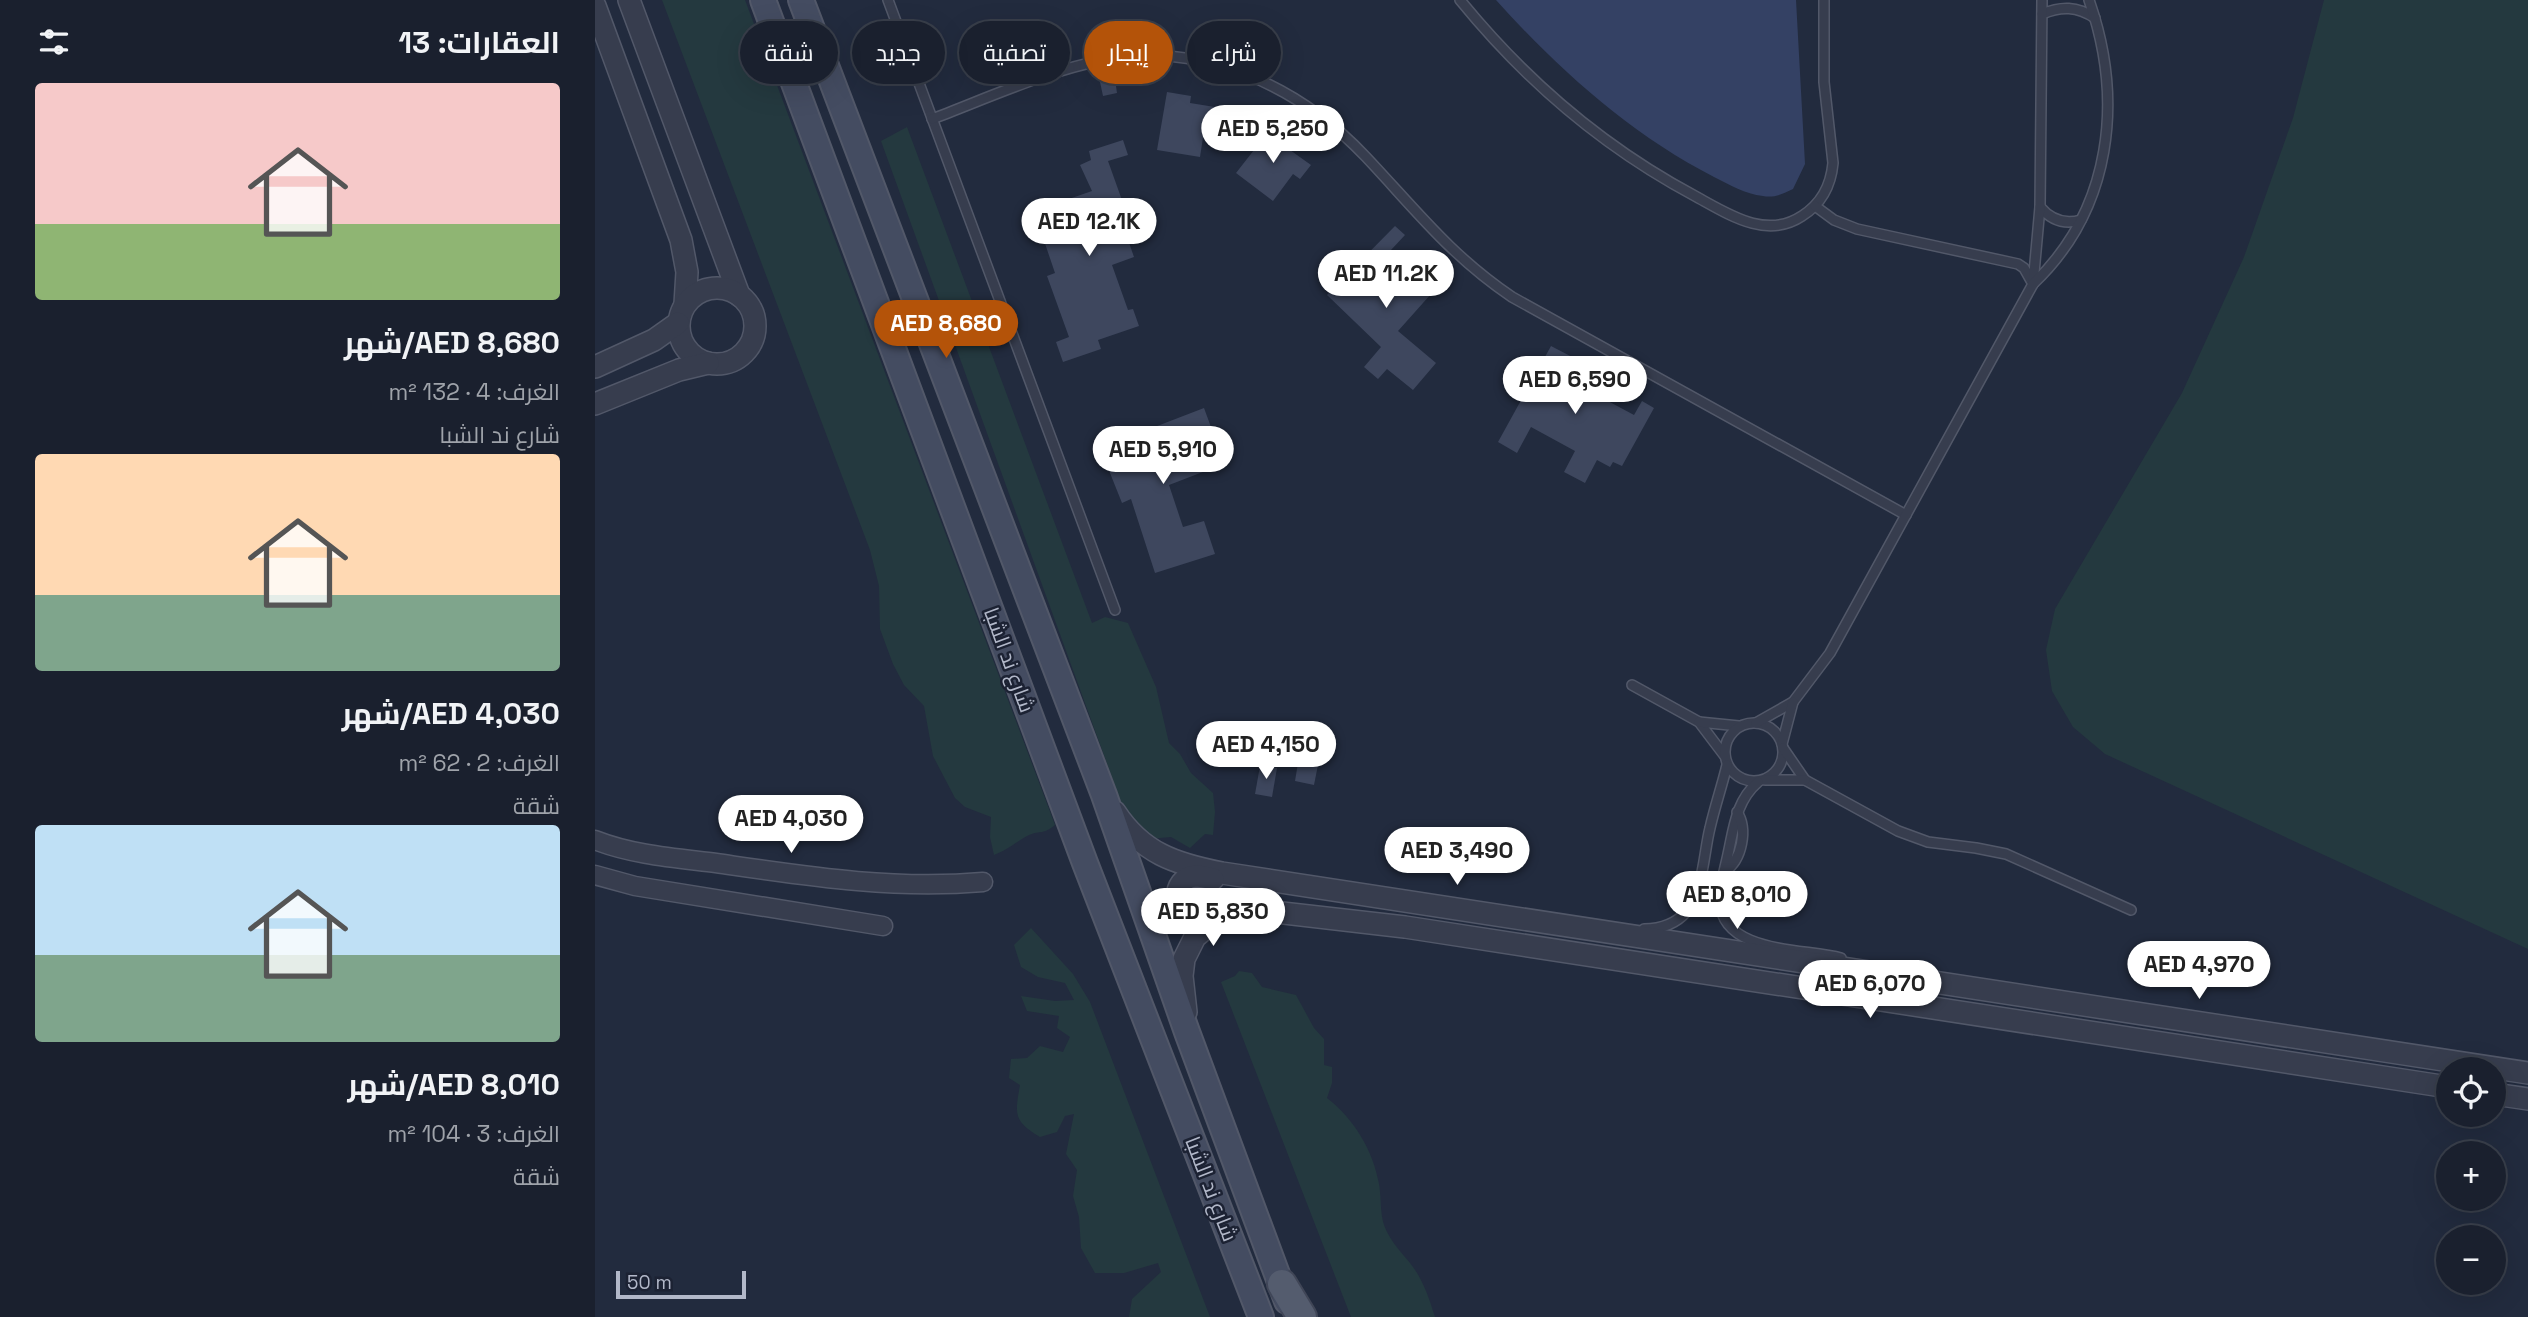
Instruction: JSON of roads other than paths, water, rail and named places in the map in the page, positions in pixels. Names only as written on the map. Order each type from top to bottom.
[{"type":"main road","name":"شارع ند الشبا","points":[[763,0],[1085,863],[1261,1317]]},
{"type":"main road","name":"شارع ند الشبا","points":[[801,0],[809,21]]},
{"type":"main road","name":"شارع ند الشبا","points":[[833,84],[1104,795],[1187,1032],[1293,1317]]},
{"type":"main road","points":[[905,380],[921,375],[932,378],[951,418],[963,424]]},
{"type":"main road","points":[[1282,1284],[1302,1317]]},
{"type":"street","points":[[595,6],[681,240],[687,272],[680,336],[686,349],[696,358],[720,364],[731,361],[749,346],[755,324],[753,313],[739,295],[723,258],[629,0]]},
{"type":"street","points":[[595,367],[654,340],[681,313],[695,294],[710,288],[725,289],[739,295]]},
{"type":"street","points":[[595,404],[679,370],[708,363]]},
{"type":"street","points":[[1104,795],[1133,836],[1143,845],[1162,855],[1204,869],[1605,933],[2528,1073]]},
{"type":"street","points":[[595,840],[620,848],[660,855],[852,882],[939,886],[983,882]]},
{"type":"street","points":[[595,875],[635,886],[883,926]]},
{"type":"street","points":[[1297,914],[1267,903],[1246,902],[1193,916],[1182,910],[1177,892],[1184,881],[1196,876],[1261,886],[1302,884]]},
{"type":"street","points":[[1187,1032],[1183,967],[1187,951],[1195,937],[1209,923],[1231,912],[1257,911],[1405,927],[2436,1085]]},
{"type":"street","points":[[2077,1030],[2082,1005]]},
{"type":"street","points":[[2506,1096],[2528,1099]]},
{"type":"lane","points":[[811,0],[811,21]]},
{"type":"lane","points":[[888,0],[1115,610]]},
{"type":"lane","points":[[1460,0],[1557,103],[1611,146],[1675,186],[1742,221],[1760,226],[1785,225],[1796,220],[1815,206],[1829,183],[1833,163],[1825,82],[1824,0]]},
{"type":"lane","points":[[2033,284],[2040,207],[2042,0]]},
{"type":"lane","points":[[1632,685],[1699,722],[1741,726],[1756,723],[1793,702],[1817,672],[1842,634],[2033,284],[2054,262],[2081,220],[2097,180],[2108,122],[2106,64],[2089,0]]},
{"type":"lane","points":[[2042,15],[2064,8],[2075,8],[2096,19]]},
{"type":"lane","points":[[932,119],[1065,70],[1104,60],[1143,56],[1184,57],[1223,65],[1260,79],[1295,97],[1328,121],[1365,156],[1441,240],[1495,285],[1906,515]]},
{"type":"lane","points":[[1815,206],[1834,220],[1857,229],[2018,264],[2024,268],[2033,284]]},
{"type":"lane","points":[[2040,207],[2058,221],[2081,220]]},
{"type":"lane","points":[[1793,702],[1779,767],[1745,796],[1737,812],[1720,895],[1722,914],[1740,937],[1841,958],[1864,971]]},
{"type":"lane","points":[[1699,722],[1736,776],[1750,782],[1805,780]]},
{"type":"lane","points":[[1756,723],[1775,732],[1805,780],[1913,838],[2006,854],[2130,910]]},
{"type":"lane","points":[[1605,933],[1664,926],[1688,910],[1696,893],[1725,760],[1726,741],[1741,726]]},
{"type":"water","points":[[1496,0],[1796,0],[1805,164],[1793,189],[1771,196],[1744,191],[1683,160],[1653,141],[1570,75]]}]
